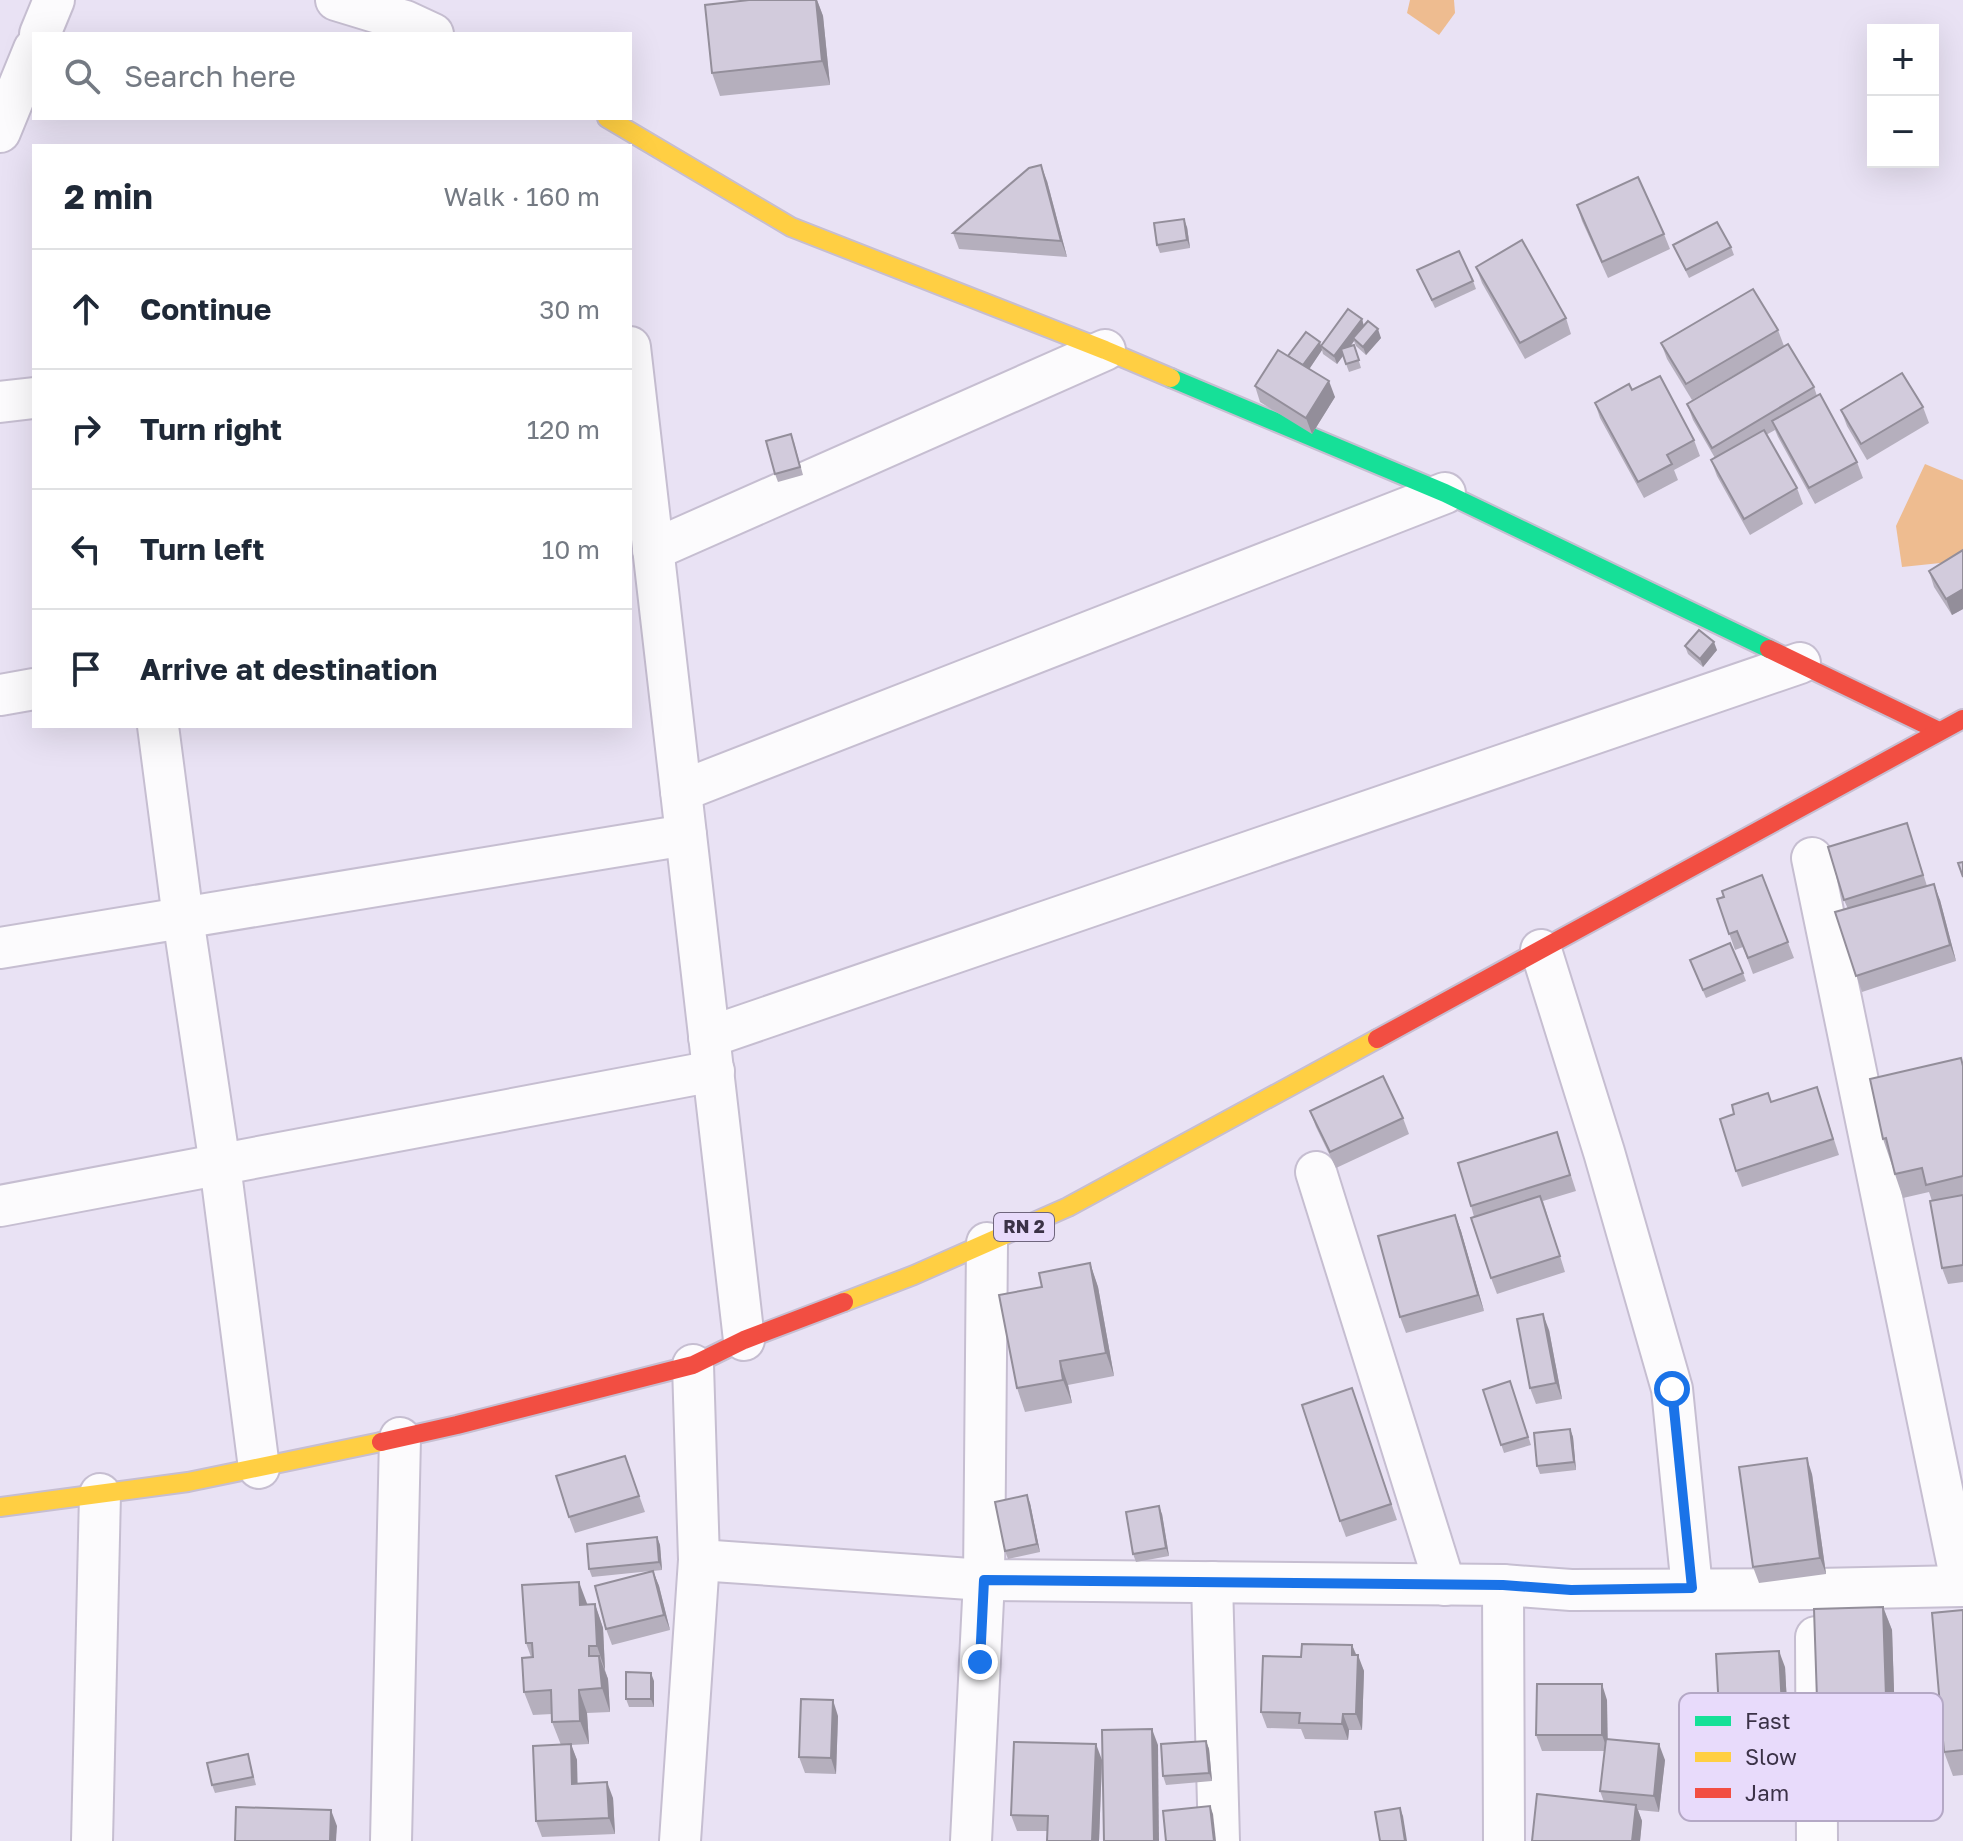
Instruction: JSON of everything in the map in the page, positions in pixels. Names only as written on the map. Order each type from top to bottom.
[{"type":"main road","points":[[616,130],[791,227],[1105,350],[1445,493],[1939,731]]},
{"type":"main road","name":"RN 2","points":[[0,1507],[188,1482],[259,1468],[400,1438],[693,1365],[744,1340],[914,1275],[1068,1207],[1963,719]]},
{"type":"street","points":[[41,32],[54,0]]},
{"type":"street","points":[[336,0],[405,21],[429,32]]},
{"type":"street","points":[[0,132],[32,54]]},
{"type":"street","points":[[647,572],[1105,350]]},
{"type":"street","points":[[632,373],[647,572],[681,791],[744,1340]]},
{"type":"street","points":[[0,402],[32,398]]},
{"type":"street","points":[[681,791],[1445,493]]},
{"type":"street","points":[[0,1206],[220,1165],[712,1054],[1800,663]]},
{"type":"street","points":[[0,695],[32,689]]},
{"type":"street","points":[[158,728],[259,1468]]},
{"type":"street","points":[[0,948],[686,835]]},
{"type":"street","points":[[699,1560],[984,1580],[1503,1585],[1571,1590],[1963,1586],[1812,858]]},
{"type":"street","points":[[1541,950],[1604,1152],[1672,1389],[1692,1588]]},
{"type":"street","points":[[1316,1172],[1445,1585]]},
{"type":"street","points":[[971,1841],[984,1580],[987,1243]]},
{"type":"street","points":[[680,1841],[699,1560],[693,1365]]},
{"type":"street","points":[[391,1841],[400,1438]]},
{"type":"street","points":[[92,1841],[100,1494]]},
{"type":"street","points":[[1212,1582],[1219,1841]]},
{"type":"street","points":[[1503,1585],[1504,1841]]},
{"type":"street","points":[[1816,1589],[1816,1693]]},
{"type":"street","points":[[1817,1821],[1817,1841]]},
{"type":"shaded area","points":[[1410,0],[1454,0],[1455,13],[1439,35],[1407,13]]},
{"type":"shaded area","points":[[1925,464],[1963,480],[1963,549],[1950,562],[1902,567],[1896,526]]},
{"type":"building","points":[[749,0],[816,0],[822,61],[712,73],[705,5]]},
{"type":"building","points":[[1041,165],[1061,241],[953,233],[1029,168]]},
{"type":"building","points":[[1638,177],[1664,234],[1602,262],[1577,205]]},
{"type":"building","points":[[1184,219],[1187,240],[1157,245],[1154,223]]},
{"type":"building","points":[[1717,222],[1731,247],[1686,270],[1673,245]]},
{"type":"building","points":[[1522,240],[1566,318],[1520,343],[1476,267]]},
{"type":"building","points":[[1459,251],[1473,281],[1432,300],[1417,270]]},
{"type":"building","points":[[1753,289],[1778,330],[1686,384],[1661,343]]},
{"type":"building","points":[[1348,309],[1362,319],[1334,356],[1321,346]]},
{"type":"building","points":[[1368,321],[1378,329],[1363,347],[1353,338]]},
{"type":"building","points":[[1306,332],[1320,342],[1303,365],[1288,356]]},
{"type":"building","points":[[1788,344],[1814,387],[1712,448],[1687,404]]},
{"type":"building","points":[[1354,345],[1359,360],[1346,364],[1341,349]]},
{"type":"building","points":[[1278,350],[1329,381],[1306,418],[1255,386]]},
{"type":"building","points":[[1902,373],[1923,407],[1861,444],[1841,410]]},
{"type":"building","points":[[1660,376],[1694,440],[1667,455],[1672,464],[1638,482],[1595,403],[1629,384],[1632,390]]},
{"type":"building","points":[[1820,394],[1857,462],[1809,488],[1772,421]]},
{"type":"building","points":[[1764,430],[1797,488],[1744,519],[1711,460]]},
{"type":"building","points":[[791,434],[800,467],[775,474],[766,441]]},
{"type":"building","points":[[1963,550],[1963,589],[1946,599],[1929,571]]},
{"type":"building","points":[[1699,630],[1714,642],[1700,659],[1685,646]]},
{"type":"building","points":[[1907,823],[1923,875],[1844,900],[1828,847]]},
{"type":"building","points":[[1762,875],[1788,942],[1748,958],[1737,931],[1729,934],[1717,899],[1724,897],[1722,891]]},
{"type":"building","points":[[1934,884],[1950,945],[1856,976],[1835,912]]},
{"type":"building","points":[[1730,943],[1743,973],[1703,990],[1690,960]]},
{"type":"building","points":[[1961,1058],[1963,1176],[1926,1185],[1922,1168],[1895,1174],[1886,1138],[1883,1139],[1870,1079]]},
{"type":"building","points":[[1383,1076],[1403,1118],[1330,1152],[1310,1111]]},
{"type":"building","points":[[1817,1087],[1833,1139],[1736,1171],[1720,1119],[1734,1114],[1732,1105],[1768,1093],[1771,1102]]},
{"type":"building","points":[[1557,1132],[1570,1175],[1471,1206],[1458,1163]]},
{"type":"building","points":[[1963,1195],[1963,1265],[1942,1268],[1930,1201]]},
{"type":"building","points":[[1540,1196],[1560,1256],[1491,1278],[1471,1218]]},
{"type":"building","points":[[1455,1215],[1478,1295],[1400,1317],[1378,1236]]},
{"type":"building","points":[[1090,1263],[1106,1353],[1060,1361],[1063,1380],[1017,1388],[999,1295],[1042,1287],[1039,1273]]},
{"type":"building","points":[[1543,1314],[1556,1383],[1530,1388],[1517,1319]]},
{"type":"building","points":[[1510,1381],[1528,1437],[1501,1445],[1483,1390]]},
{"type":"building","points":[[1352,1388],[1391,1504],[1340,1521],[1302,1405]]},
{"type":"building","points":[[1570,1429],[1574,1462],[1537,1466],[1534,1433]]},
{"type":"building","points":[[625,1456],[639,1496],[569,1517],[556,1476]]},
{"type":"building","points":[[1807,1458],[1820,1558],[1753,1567],[1739,1467]]},
{"type":"building","points":[[1027,1495],[1037,1544],[1005,1551],[995,1502]]},
{"type":"building","points":[[1159,1506],[1166,1548],[1133,1554],[1126,1512]]},
{"type":"building","points":[[657,1537],[659,1562],[589,1569],[587,1544]]},
{"type":"building","points":[[653,1571],[664,1615],[606,1629],[595,1586]]},
{"type":"building","points":[[579,1582],[580,1605],[595,1604],[597,1646],[589,1646],[589,1656],[599,1656],[602,1688],[579,1690],[580,1721],[552,1722],[551,1690],[524,1692],[522,1658],[533,1657],[532,1643],[526,1643],[522,1585]]},
{"type":"building","points":[[1883,1607],[1886,1693],[1817,1693],[1814,1609]]},
{"type":"building","points":[[1963,1610],[1963,1750],[1944,1752],[1943,1693],[1939,1693],[1932,1613]]},
{"type":"building","points":[[1302,1644],[1352,1645],[1352,1655],[1358,1655],[1356,1714],[1343,1714],[1342,1724],[1299,1723],[1300,1713],[1261,1712],[1263,1656],[1301,1657]]},
{"type":"building","points":[[1779,1651],[1781,1693],[1718,1693],[1716,1654]]},
{"type":"building","points":[[626,1672],[651,1673],[651,1699],[626,1699]]},
{"type":"building","points":[[1537,1684],[1602,1684],[1602,1735],[1536,1735]]},
{"type":"building","points":[[801,1699],[833,1700],[831,1758],[799,1757]]},
{"type":"building","points":[[1152,1729],[1154,1841],[1104,1841],[1102,1730]]},
{"type":"building","points":[[1606,1739],[1659,1744],[1654,1796],[1600,1791]]},
{"type":"building","points":[[1206,1741],[1209,1773],[1163,1776],[1161,1744]]},
{"type":"building","points":[[1014,1742],[1096,1744],[1092,1841],[1047,1841],[1048,1816],[1011,1815]]},
{"type":"building","points":[[571,1744],[572,1784],[607,1782],[609,1818],[536,1821],[533,1746]]},
{"type":"building","points":[[248,1754],[253,1777],[212,1785],[207,1763]]},
{"type":"building","points":[[1537,1794],[1636,1805],[1632,1841],[1532,1841]]},
{"type":"building","points":[[1210,1806],[1214,1841],[1166,1841],[1163,1811]]},
{"type":"building","points":[[236,1807],[331,1810],[330,1841],[235,1841]]},
{"type":"building","points":[[1400,1808],[1405,1841],[1380,1841],[1375,1812]]},
{"type":"traffic: fast","points":[[1171,378],[1445,493],[1769,649]]},
{"type":"traffic: slow","points":[[610,120],[791,227],[1171,378]]},
{"type":"traffic: slow","points":[[844,1302],[914,1275],[1068,1207],[1377,1039]]},
{"type":"traffic: slow","points":[[0,1507],[188,1482],[381,1442]]},
{"type":"traffic: jam","points":[[1769,649],[1939,731]]},
{"type":"traffic: jam","points":[[1377,1039],[1963,719]]},
{"type":"traffic: jam","points":[[381,1442],[693,1365],[744,1340],[844,1302]]},
{"type":"route","points":[[980,1662],[984,1580],[1503,1585],[1571,1590],[1692,1588],[1672,1389]]}]
